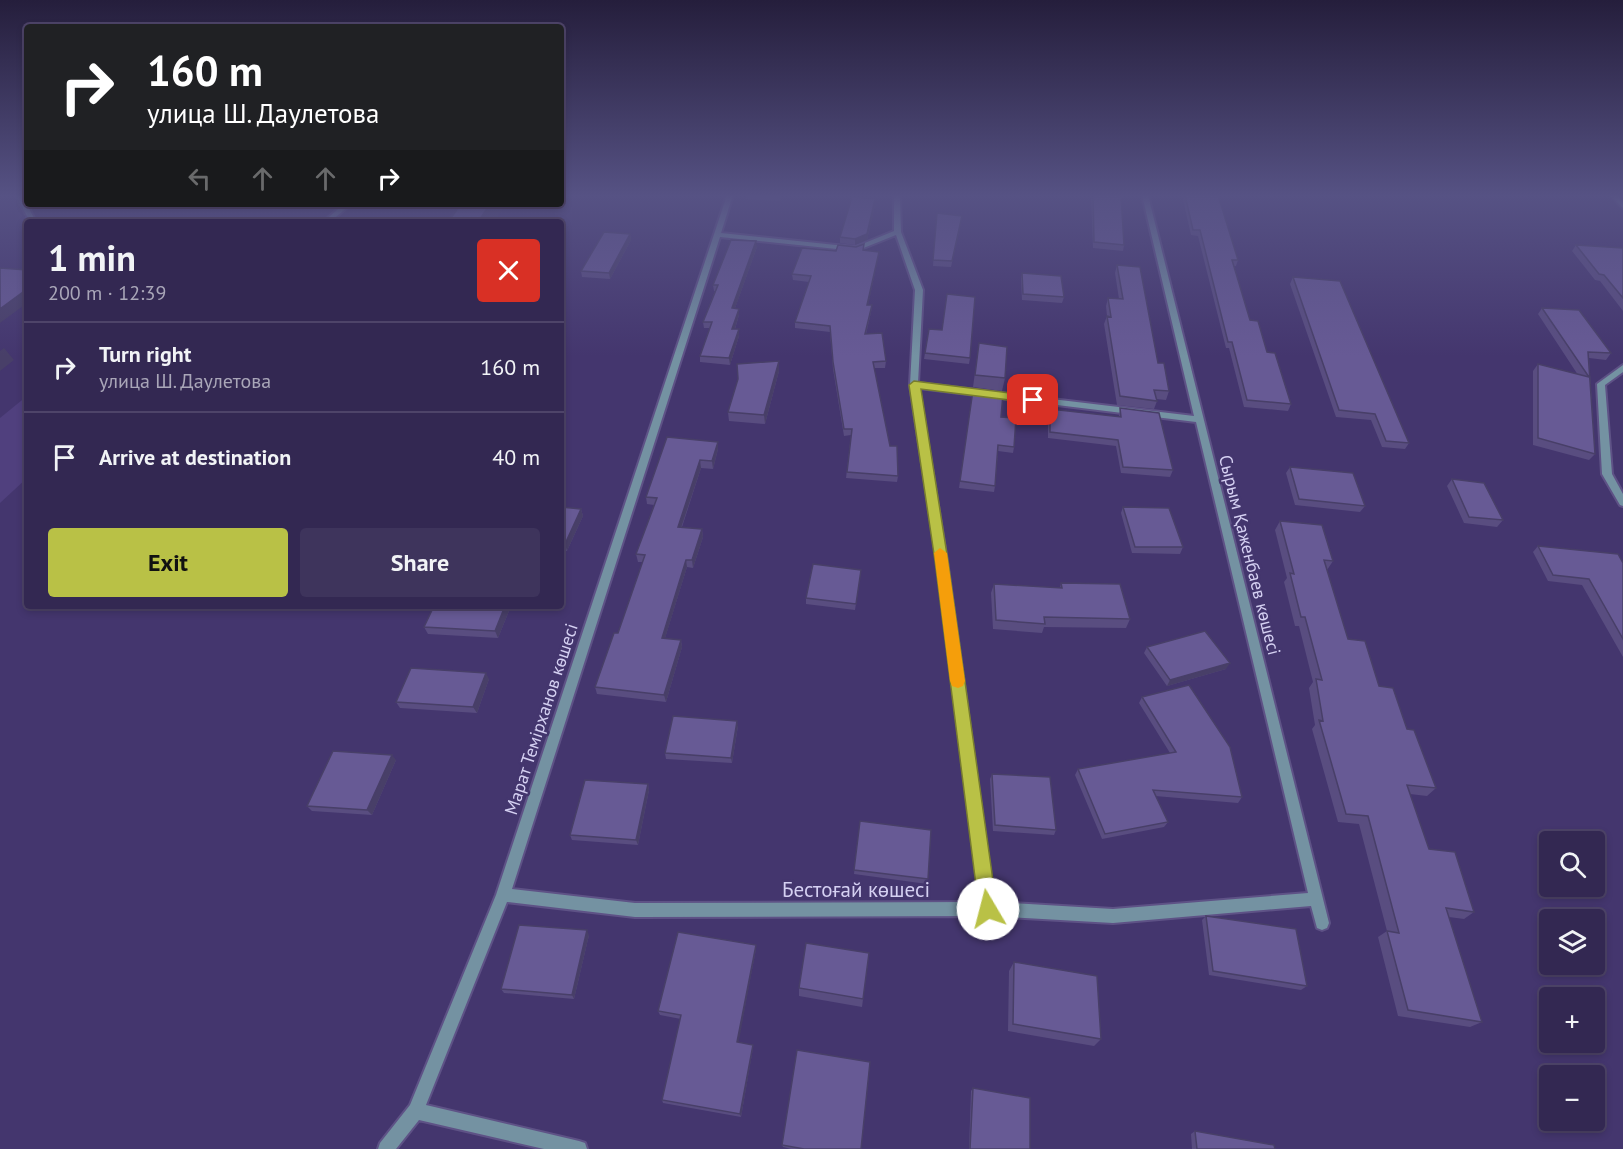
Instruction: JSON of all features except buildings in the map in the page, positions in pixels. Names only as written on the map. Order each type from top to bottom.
[{"type":"street","name":"Марат Темірханов көшесі","points":[[386,1149],[416,1111],[502,895],[713,249]]},
{"type":"street","points":[[904,249],[919,290],[914,385],[943,573],[988,909]]},
{"type":"street","name":"Сырым Қаженбаев көшесі","points":[[1158,249],[1322,923]]},
{"type":"street","points":[[1623,368],[1601,384],[1607,474],[1623,503]]},
{"type":"street","points":[[914,385],[1200,420]]},
{"type":"street","name":"Бестоғай көшесі","points":[[502,895],[635,910],[988,909],[1113,916],[1317,899]]},
{"type":"street","points":[[416,1111],[579,1149]]},
{"type":"shaded area","points":[[24,398],[24,481],[0,503],[0,418]]},
{"type":"slow traffic","points":[[940,553],[958,681]]},
{"type":"route","points":[[988,909],[942,561],[914,385],[1033,400]]}]
